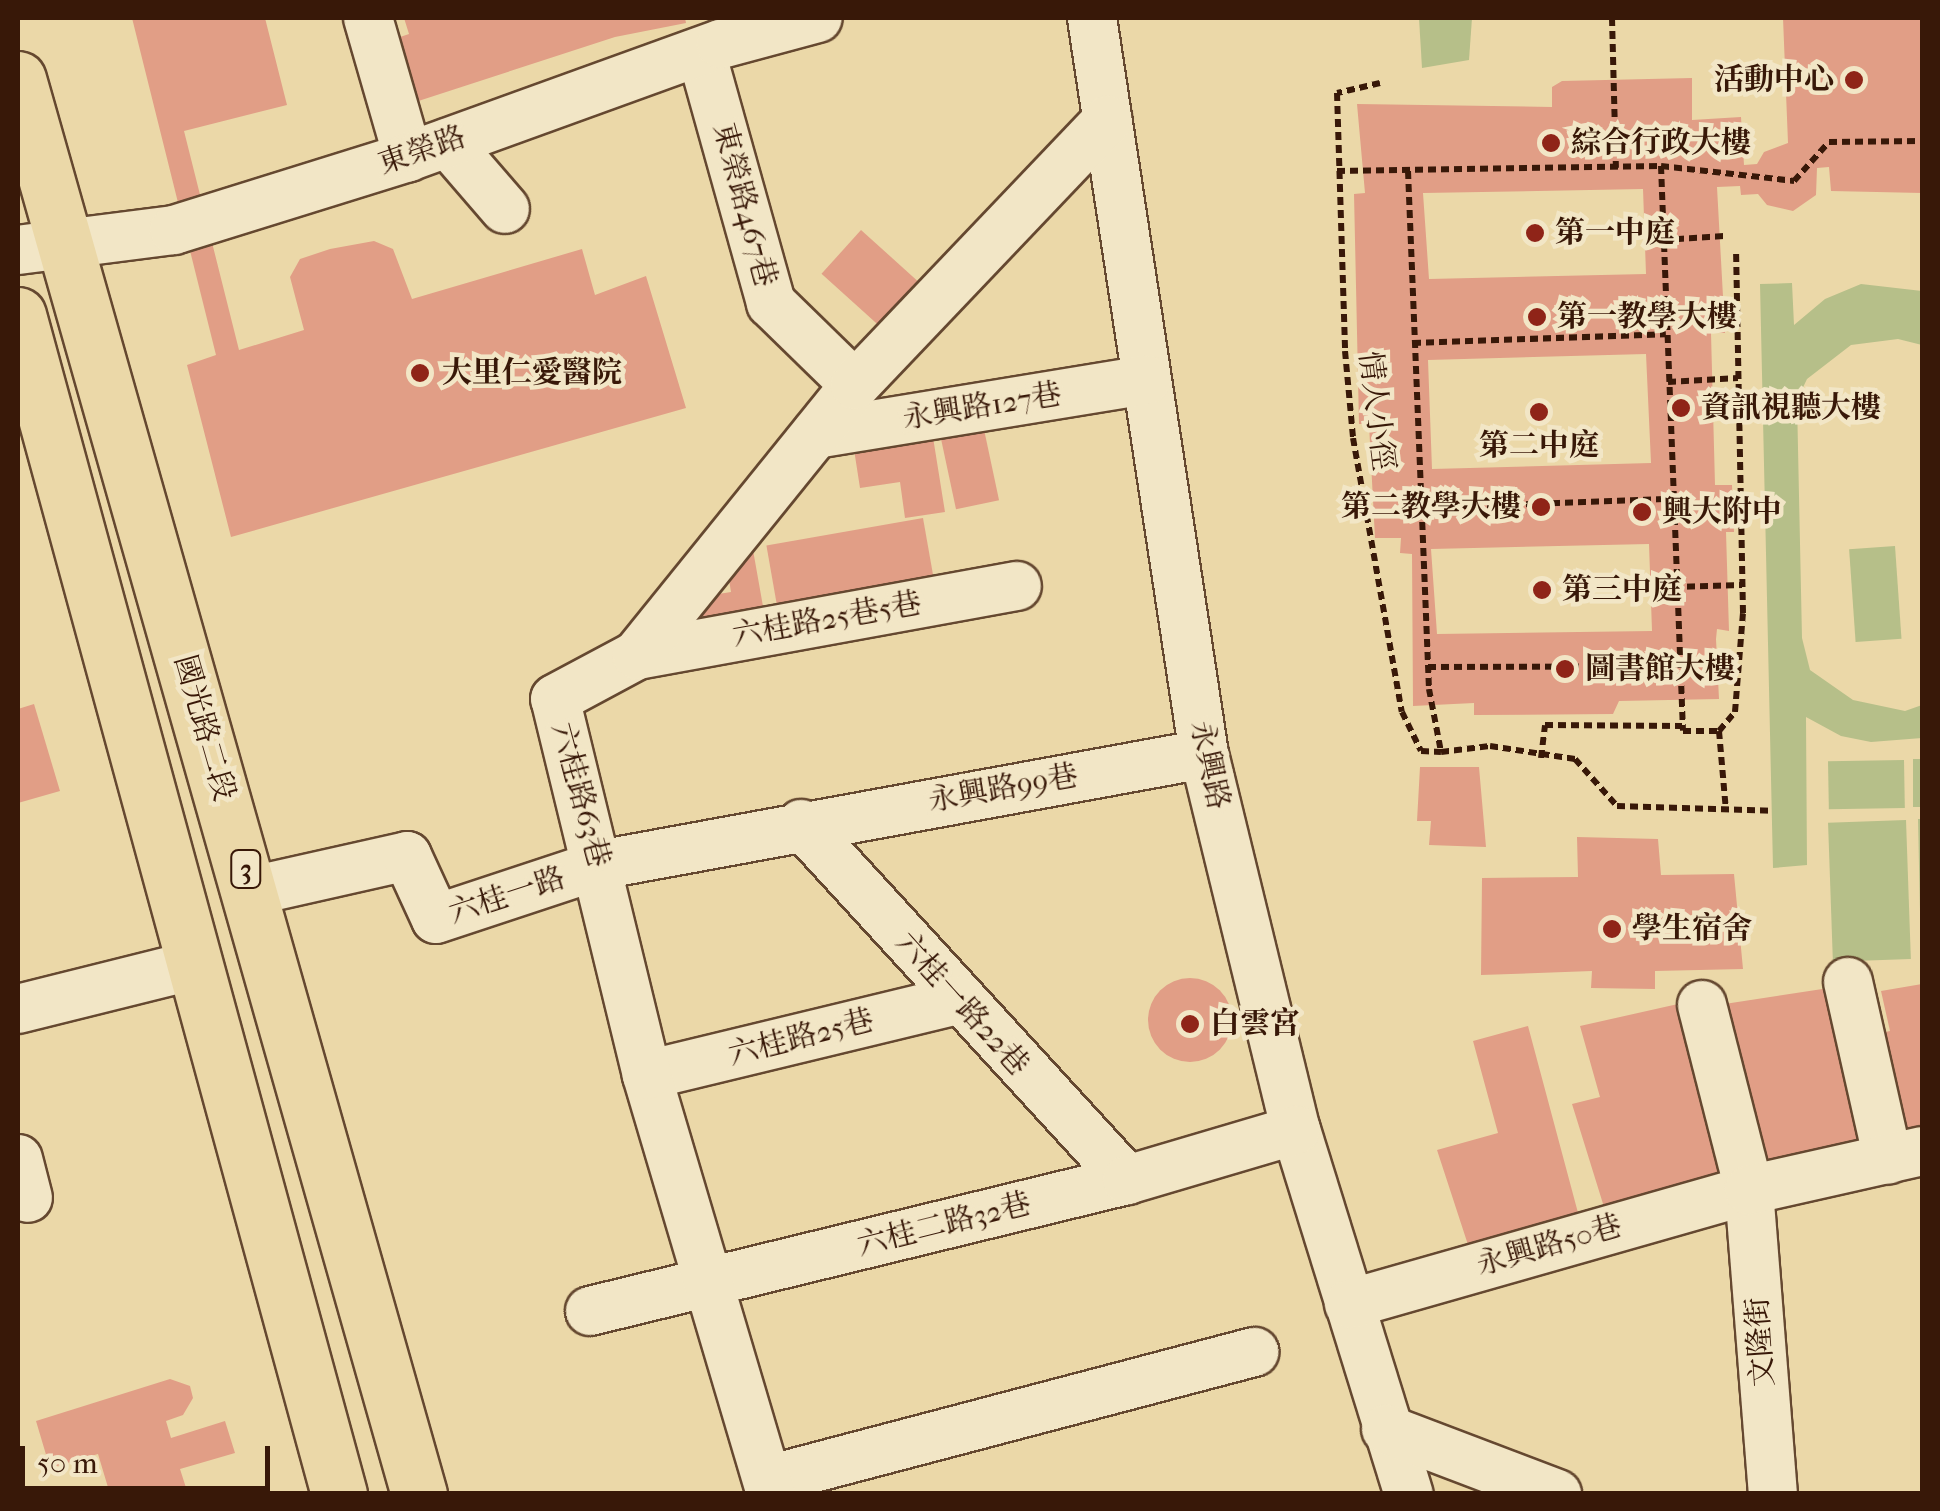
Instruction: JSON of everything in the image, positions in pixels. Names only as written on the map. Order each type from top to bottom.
[{"type":"main road","name":"國光路二段","points":[[18,79],[40,249],[252,891],[419,1494]]},
{"type":"main road","points":[[18,315],[339,1494]]},
{"type":"main road","points":[[319,1421],[393,1401]]},
{"type":"street","points":[[368,18],[428,150],[506,209]]},
{"type":"street","name":"東榮路","points":[[40,249],[174,230],[428,150],[712,38],[818,18]]},
{"type":"street","name":"永興路","points":[[1092,18],[1204,754],[1296,1130],[1409,1494]]},
{"type":"street","name":"東榮路467巷","points":[[712,38],[771,302],[856,385]]},
{"type":"street","name":"六桂路63巷","points":[[770,1487],[713,1280],[647,1075],[556,699],[636,655],[856,385],[1108,120]]},
{"type":"street","name":"永興路127巷","points":[[816,434],[1147,380]]},
{"type":"street","name":"六桂路25巷5巷","points":[[636,655],[1017,586]]},
{"type":"street","name":"永興路99巷","points":[[801,824],[1204,754]]},
{"type":"street","name":"六桂一路","points":[[252,891],[408,856],[436,919],[599,865],[801,824]]},
{"type":"street","name":"六桂一路22巷","points":[[801,824],[956,1000],[1127,1180]]},
{"type":"street","points":[[18,1008],[194,965]]},
{"type":"street","points":[[1848,982],[1905,1156]]},
{"type":"street","name":"六桂路25巷","points":[[647,1075],[956,1000]]},
{"type":"street","name":"文隆街","points":[[1702,1004],[1749,1190],[1773,1494]]},
{"type":"street","name":"六桂二路32巷","points":[[590,1311],[1127,1180],[1296,1130]]},
{"type":"street","name":"永興路50巷","points":[[1349,1304],[1749,1190],[1905,1156]]},
{"type":"street","points":[[770,1487],[1254,1352]]},
{"type":"street","points":[[1386,1429],[1557,1494]]},
{"type":"path","points":[[1612,18],[1616,168]]},
{"type":"path","name":"情人小徑","points":[[1380,83],[1336,93],[1345,351],[1374,563],[1402,712],[1421,751],[1441,752]]},
{"type":"path","points":[[1337,172],[1661,166],[1794,181],[1829,142],[1922,141]]},
{"type":"path","points":[[1661,166],[1676,666],[1682,726]]},
{"type":"path","points":[[1408,172],[1428,667],[1441,752],[1490,746],[1541,758],[1575,759],[1617,806],[1772,811]]},
{"type":"path","points":[[1663,240],[1724,236]]},
{"type":"path","points":[[1726,811],[1719,730],[1734,712],[1742,585],[1736,254]]},
{"type":"path","points":[[1413,342],[1666,334]]},
{"type":"path","points":[[1668,382],[1738,378]]},
{"type":"path","points":[[1422,508],[1672,499]]},
{"type":"path","points":[[1674,586],[1742,585]]},
{"type":"path","points":[[1428,667],[1676,666]]},
{"type":"path","points":[[1541,758],[1545,725],[1719,730]]},
{"type":"green space","points":[[1419,18],[1472,18],[1469,60],[1422,68]]},
{"type":"green space","points":[[1792,283],[1794,325],[1825,299],[1861,284],[1922,291],[1922,345],[1898,339],[1851,345],[1807,379],[1797,400],[1802,638],[1810,670],[1853,700],[1905,711],[1922,705],[1922,738],[1871,742],[1841,736],[1806,717],[1807,865],[1773,868],[1760,284]]},
{"type":"green space","points":[[1895,546],[1901,639],[1856,642],[1849,549]]},
{"type":"green space","points":[[1913,759],[1922,759],[1922,807],[1913,807]]},
{"type":"green space","points":[[1904,760],[1905,808],[1829,809],[1828,761]]},
{"type":"green space","points":[[1918,819],[1922,819],[1922,959],[1921,959]]},
{"type":"green space","points":[[1906,820],[1911,959],[1833,962],[1828,823]]},
{"type":"building","name":"大里仁愛醫院","points":[[132,18],[265,18],[287,105],[184,131],[239,350],[304,330],[290,277],[300,259],[330,249],[374,241],[393,249],[412,299],[582,249],[595,295],[646,276],[686,408],[231,537],[187,365],[216,355]]},
{"type":"building","points":[[404,18],[685,18],[686,23],[615,37],[403,106],[385,42],[409,34]]},
{"type":"building","points":[[1783,18],[1922,18],[1922,193],[1831,191],[1829,167],[1817,168],[1816,195],[1793,211],[1767,205],[1758,194],[1741,195],[1740,186],[1717,187],[1725,333],[1711,333],[1715,485],[1732,485],[1734,532],[1726,532],[1729,631],[1717,629],[1716,639],[1719,699],[1619,701],[1613,714],[1474,715],[1474,703],[1413,706],[1412,554],[1400,553],[1401,538],[1375,538],[1369,424],[1359,424],[1354,194],[1365,193],[1357,104],[1552,107],[1552,87],[1562,81],[1692,78],[1692,120],[1741,117],[1744,165],[1757,164],[1764,152],[1788,143]],"holes":[[[1643,189],[1646,274],[1429,279],[1423,193]],[[1646,354],[1651,463],[1432,469],[1428,360]],[[1649,544],[1652,631],[1437,634],[1431,549]]]},
{"type":"building","points":[[861,230],[929,291],[889,335],[822,274]]},
{"type":"building","points":[[982,420],[999,500],[956,509],[939,429]]},
{"type":"building","points":[[932,431],[945,512],[905,518],[900,482],[860,488],[853,443]]},
{"type":"building","points":[[923,518],[934,579],[777,607],[766,546]]},
{"type":"building","points":[[753,550],[764,612],[693,632],[687,599],[731,592],[725,555]]},
{"type":"building","points":[[34,704],[60,791],[18,803],[18,709]]},
{"type":"building","points":[[1420,767],[1479,767],[1486,847],[1429,845],[1431,821],[1417,821]]},
{"type":"building","name":"學生宿舍","points":[[1577,837],[1658,839],[1661,875],[1734,874],[1743,969],[1655,971],[1655,989],[1591,988],[1592,971],[1481,975],[1482,878],[1578,877]]},
{"type":"building","points":[[1190,978],[1206,981],[1220,990],[1229,1004],[1229,1036],[1220,1050],[1206,1059],[1190,1062],[1174,1059],[1160,1050],[1151,1036],[1148,1020],[1151,1004],[1160,990],[1174,981]]},
{"type":"building","points":[[1922,984],[1922,1126],[1882,1136],[1859,1038],[1890,1031],[1881,991]]},
{"type":"building","points":[[1829,988],[1865,1140],[1765,1165],[1705,1007]]},
{"type":"building","points":[[1678,1004],[1724,1175],[1604,1207],[1572,1104],[1600,1097],[1580,1026]]},
{"type":"building","points":[[1528,1026],[1581,1224],[1471,1254],[1437,1150],[1498,1133],[1473,1041]]},
{"type":"building","points":[[170,1379],[190,1386],[193,1398],[183,1415],[166,1421],[171,1438],[225,1421],[235,1453],[180,1469],[188,1494],[110,1494],[98,1454],[50,1468],[36,1421]]},
{"type":"place","name":"活動中心","points":[[1854,80]]},
{"type":"place","name":"綜合行政大樓","points":[[1551,143]]},
{"type":"place","name":"第一中庭","points":[[1535,233]]},
{"type":"place","name":"第一教學大樓","points":[[1537,317]]},
{"type":"place","name":"大里仁愛醫院","points":[[420,373]]},
{"type":"place","name":"資訊視聽大樓","points":[[1681,408]]},
{"type":"place","name":"第二中庭","points":[[1539,412]]},
{"type":"place","name":"第二教學大樓","points":[[1541,507]]},
{"type":"place","name":"興大附中","points":[[1642,512]]},
{"type":"place","name":"第三中庭","points":[[1542,590]]},
{"type":"place","name":"圖書館大樓","points":[[1565,669]]},
{"type":"place","name":"學生宿舍","points":[[1612,929]]},
{"type":"place","name":"白雲宮","points":[[1190,1024]]}]
